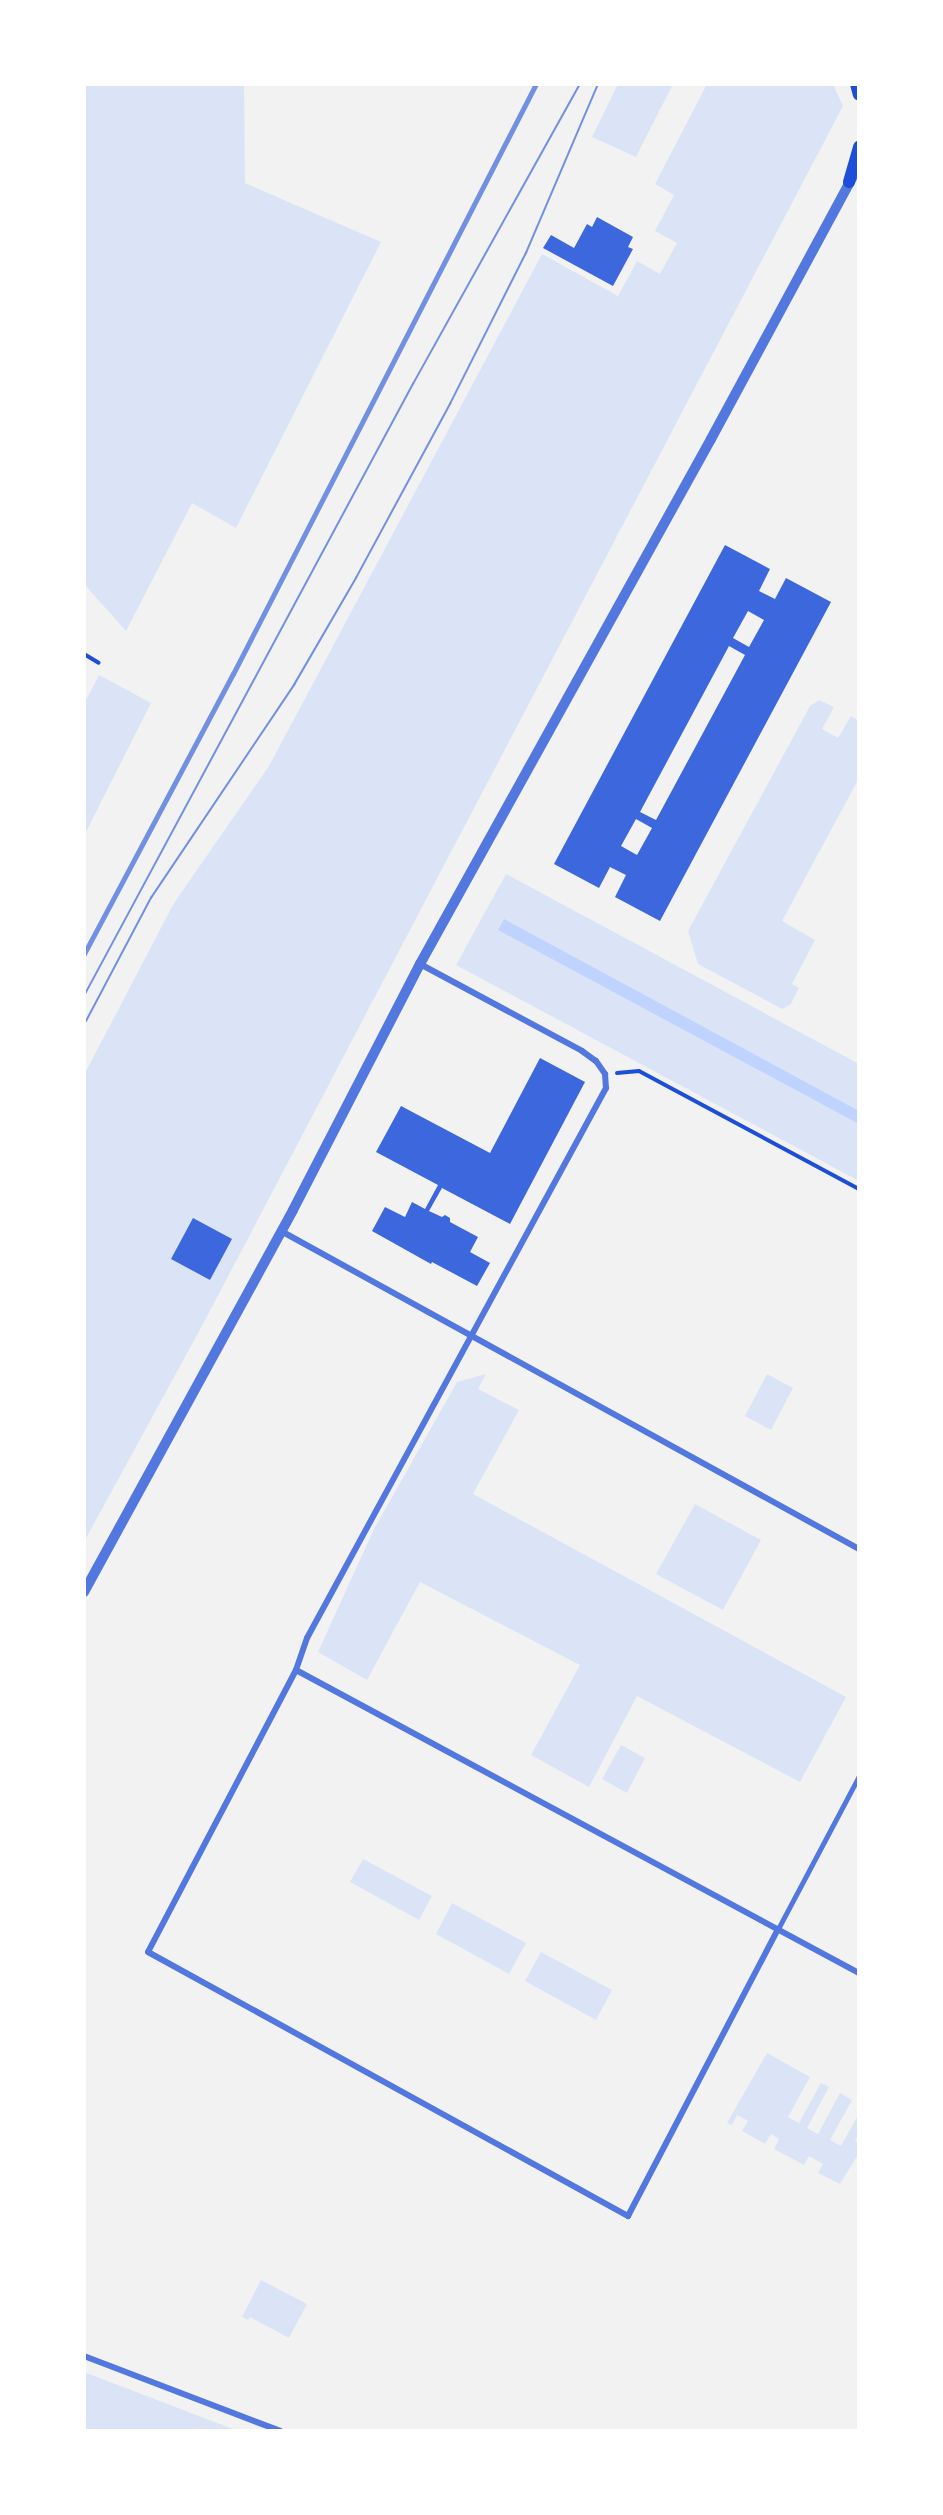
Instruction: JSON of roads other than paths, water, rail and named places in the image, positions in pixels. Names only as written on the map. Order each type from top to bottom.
[{"type":"main road","points":[[855,84],[859,95]]},
{"type":"main road","points":[[854,179],[859,146]]},
{"type":"street","points":[[84,1592],[281,1231],[420,964],[711,439],[854,179],[859,166]]},
{"type":"street","points":[[420,964],[582,1051],[596,1061],[605,1074],[606,1088],[307,1638],[296,1670],[148,1952],[628,2216],[778,1929]]},
{"type":"street","points":[[281,1231],[859,1549]]},
{"type":"street","points":[[296,1670],[859,1973]]},
{"type":"street","points":[[84,2356],[280,2431]]},
{"type":"lane","points":[[778,1929],[859,1776]]},
{"type":"water","points":[[504,919],[859,1111],[859,1124],[498,930]]},
{"type":"tram line","points":[[84,996],[413,384],[580,84]]},
{"type":"tram line","points":[[84,1025],[151,898],[294,685],[356,578],[450,404],[526,253],[598,84]]},
{"type":"railway","points":[[84,954],[233,674],[536,84]]}]
